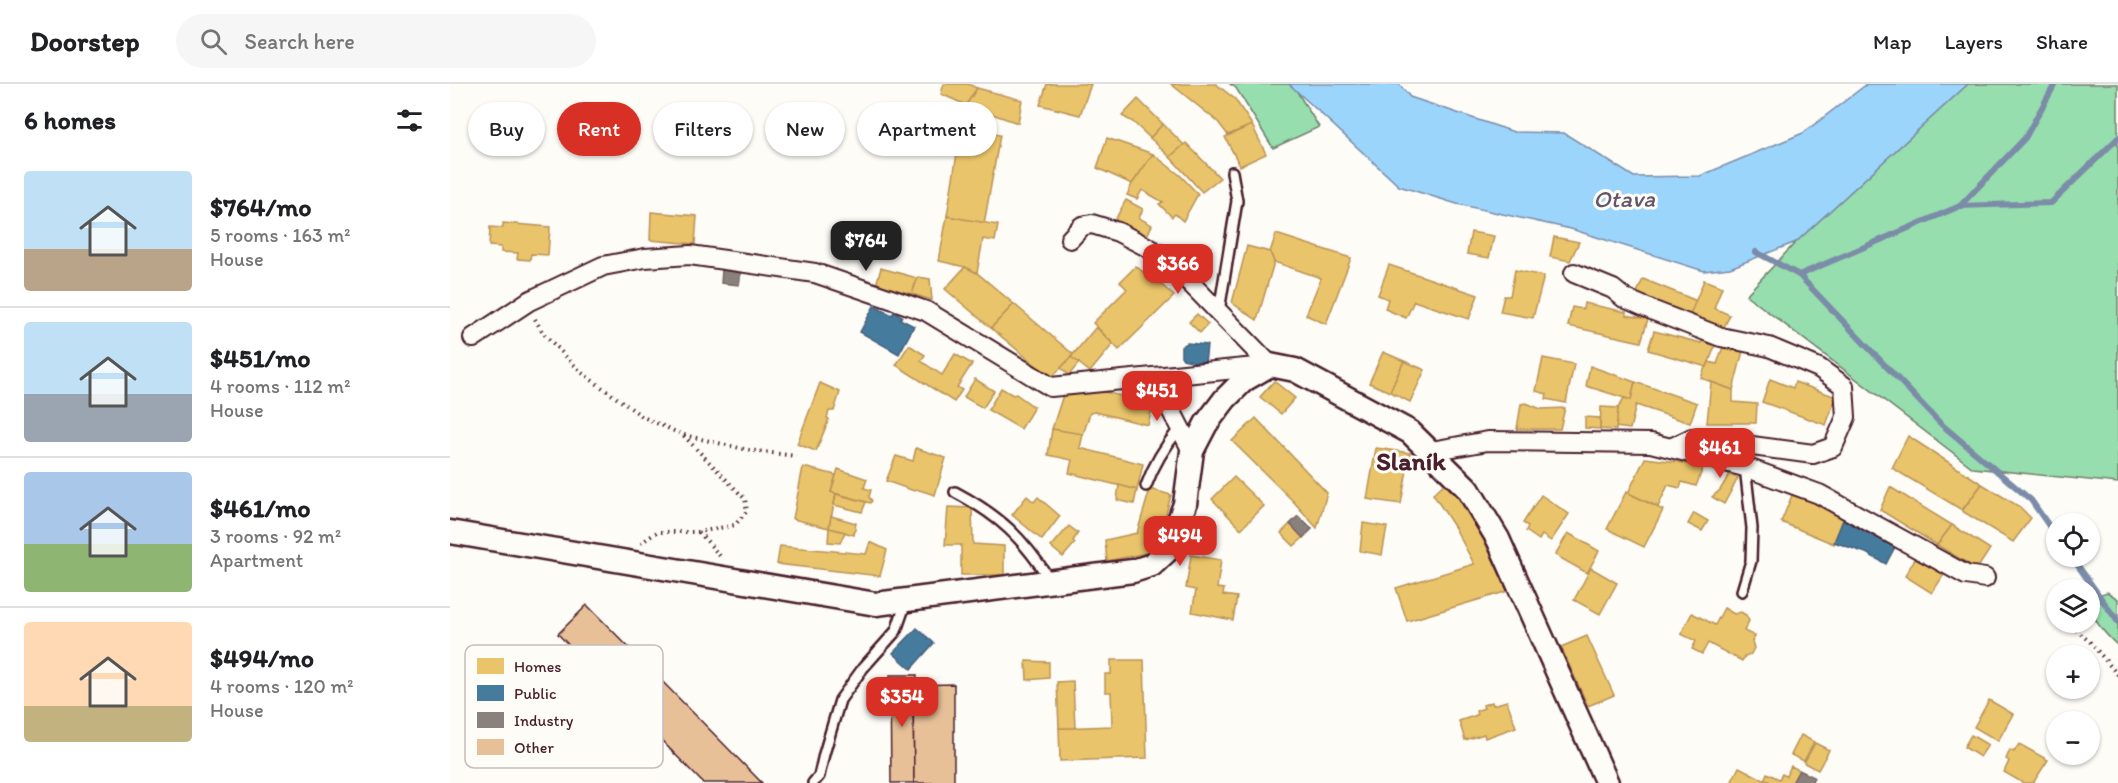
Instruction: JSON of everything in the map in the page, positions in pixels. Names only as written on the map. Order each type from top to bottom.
[{"type":"street","points":[[1070,239],[1082,226],[1092,224],[1118,232],[1149,248],[1170,262],[1270,365]]},
{"type":"street","points":[[473,338],[529,301],[603,266],[645,258],[690,255],[815,273],[926,311],[1051,387],[1270,365],[1295,370],[1410,432],[1468,489],[1498,539],[1607,783]]},
{"type":"street","points":[[1574,273],[1613,289],[1624,298],[1721,337],[1769,347],[1819,368],[1844,386],[1846,417],[1833,447],[1812,454],[1692,438],[1671,448]]},
{"type":"street","points":[[450,532],[876,604],[1133,571],[1152,565],[1168,550],[1185,504],[1192,451],[1206,424],[1225,399],[1244,380],[1270,365]]},
{"type":"street","points":[[1154,377],[1192,451]]},
{"type":"street","points":[[1431,451],[1488,441],[1651,443],[1745,467],[1819,494],[1966,575],[1985,578]]},
{"type":"lane","points":[[1219,311],[1237,201],[1232,172]]},
{"type":"lane","points":[[1146,486],[1152,467],[1161,451],[1180,428]]},
{"type":"lane","points":[[1742,591],[1751,561],[1752,539],[1745,467]]},
{"type":"lane","points":[[956,492],[985,508],[1011,529],[1033,554],[1051,582]]},
{"type":"lane","points":[[813,783],[819,776],[840,699],[863,668],[896,631],[907,600]]},
{"type":"path","points":[[529,301],[543,333],[582,373],[643,417],[683,435],[748,450],[796,456]]},
{"type":"path","points":[[616,560],[657,532],[699,532],[735,525],[747,511],[745,499],[683,435]]},
{"type":"path","points":[[2080,633],[2118,675]]},
{"type":"green space","points":[[1230,84],[1289,84],[1296,90],[1319,127],[1273,148],[1236,88]]},
{"type":"green space","points":[[1968,84],[2118,84],[2118,483],[1973,468],[1746,295],[1796,242]]},
{"type":"green space","points":[[2107,592],[2118,599],[2118,646],[2100,626],[2100,594]]},
{"type":"water","name":"Otava","points":[[1289,84],[1399,84],[1410,97],[1514,132],[1564,133],[1634,177],[1700,176],[1803,133],[1867,84],[1968,84],[1796,242],[1730,268],[1704,271],[1571,229],[1457,204],[1399,186]]},
{"type":"building: Homes","points":[[944,84],[968,84],[977,88],[968,102],[959,102],[941,94]]},
{"type":"building: Homes","points":[[1047,84],[1091,84],[1080,115],[1040,105]]},
{"type":"building: Homes","points":[[1171,84],[1216,84],[1235,99],[1252,125],[1228,135],[1218,122]]},
{"type":"building: Homes","points":[[977,88],[1022,100],[1018,123],[997,116],[997,102],[968,102]]},
{"type":"building: Homes","points":[[1138,99],[1163,124],[1150,138],[1133,122],[1122,116]]},
{"type":"building: Homes","points":[[1163,124],[1184,145],[1170,157],[1150,138]]},
{"type":"building: Homes","points":[[1252,125],[1266,154],[1240,166],[1225,137]]},
{"type":"building: Homes","points":[[997,134],[1000,135],[997,152]]},
{"type":"building: Homes","points":[[1107,138],[1153,154],[1132,184],[1097,168]]},
{"type":"building: Homes","points":[[1186,143],[1220,178],[1202,192],[1170,157]]},
{"type":"building: Homes","points":[[1153,154],[1181,176],[1198,194],[1183,221],[1175,214],[1172,217],[1159,204],[1163,202],[1142,190],[1137,199],[1127,195]]},
{"type":"building: Homes","points":[[957,156],[996,156],[984,224],[947,216]]},
{"type":"building: Homes","points":[[1126,200],[1143,209],[1139,218],[1152,225],[1146,238],[1115,220]]},
{"type":"building: Homes","points":[[651,212],[697,216],[695,244],[650,240]]},
{"type":"building: Homes","points":[[947,216],[998,225],[995,241],[983,239],[977,273],[965,267],[939,261]]},
{"type":"building: Homes","points":[[503,223],[550,227],[548,255],[531,254],[530,260],[517,259],[518,253],[501,252],[501,247],[489,246],[490,227],[503,228]]},
{"type":"building: Homes","points":[[1471,232],[1494,236],[1489,258],[1467,254]]},
{"type":"building: Homes","points":[[1276,234],[1351,258],[1326,324],[1306,315],[1321,278],[1274,262],[1270,252]]},
{"type":"building: Homes","points":[[1554,237],[1579,242],[1570,261],[1550,257]]},
{"type":"building: Homes","points":[[1247,246],[1270,252],[1274,262],[1257,320],[1232,303]]},
{"type":"building: Homes","points":[[1389,265],[1478,295],[1469,319],[1414,301],[1406,318],[1385,309],[1388,299],[1378,295]]},
{"type":"building: Homes","points":[[1136,266],[1143,272],[1145,270],[1174,296],[1119,350],[1093,323],[1127,289],[1120,282]]},
{"type":"building: Homes","points":[[965,267],[977,273],[1014,304],[991,328],[945,289]]},
{"type":"building: Homes","points":[[881,268],[917,278],[912,294],[876,285]]},
{"type":"building: Homes","points":[[1515,270],[1544,276],[1533,318],[1500,312],[1504,296],[1510,296]]},
{"type":"building: Homes","points":[[918,277],[930,279],[932,300],[912,294]]},
{"type":"building: Homes","points":[[1643,279],[1697,301],[1688,320],[1635,297]]},
{"type":"building: Homes","points":[[1704,280],[1722,287],[1714,308],[1730,315],[1721,333],[1688,320]]},
{"type":"building: Homes","points":[[1584,303],[1648,319],[1641,342],[1568,326],[1572,307],[1583,309]]},
{"type":"building: Homes","points":[[1014,304],[1074,355],[1051,378],[991,328]]},
{"type":"building: Homes","points":[[1197,314],[1208,324],[1200,333],[1189,322]]},
{"type":"building: Homes","points":[[1096,327],[1113,344],[1090,372],[1071,357]]},
{"type":"building: Homes","points":[[1654,331],[1701,343],[1704,336],[1717,341],[1707,367],[1648,350]]},
{"type":"building: Homes","points":[[1724,344],[1743,351],[1733,390],[1701,378],[1709,362],[1717,364]]},
{"type":"building: Homes","points":[[909,345],[925,355],[921,361],[942,375],[955,354],[972,364],[957,387],[962,390],[954,402],[896,365]]},
{"type":"building: Homes","points":[[1383,352],[1404,361],[1390,392],[1369,383]]},
{"type":"building: Homes","points":[[1071,357],[1079,363],[1069,375],[1061,368]]},
{"type":"building: Homes","points":[[1543,358],[1574,364],[1566,403],[1546,399],[1547,394],[1536,391]]},
{"type":"building: Homes","points":[[1404,361],[1425,370],[1410,402],[1390,392]]},
{"type":"building: Homes","points":[[1590,366],[1635,382],[1631,400],[1586,386]]},
{"type":"building: Homes","points":[[975,379],[994,391],[983,408],[964,397]]},
{"type":"building: Homes","points":[[1770,379],[1793,388],[1795,382],[1836,397],[1826,425],[1762,402]]},
{"type":"building: Homes","points":[[1274,381],[1295,398],[1281,414],[1260,397]]},
{"type":"building: Homes","points":[[1635,382],[1697,403],[1690,423],[1636,405],[1630,429],[1615,427],[1618,408],[1624,398],[1631,400]]},
{"type":"building: Homes","points":[[1711,382],[1733,390],[1733,402],[1757,404],[1756,423],[1707,423]]},
{"type":"building: Homes","points":[[820,383],[840,392],[834,411],[829,411],[827,418],[829,419],[816,451],[797,444]]},
{"type":"building: Homes","points":[[1001,388],[1013,395],[1016,394],[1034,407],[1021,429],[988,410]]},
{"type":"building: Homes","points":[[1101,391],[1153,404],[1148,425],[1095,412],[1090,413],[1083,435],[1052,429],[1063,395]]},
{"type":"building: Homes","points":[[1526,403],[1541,409],[1565,408],[1560,429],[1517,429],[1521,404]]},
{"type":"building: Homes","points":[[1601,407],[1618,408],[1616,430],[1600,429]]},
{"type":"building: Homes","points":[[1585,417],[1600,418],[1600,429],[1585,428]]},
{"type":"building: Homes","points":[[1256,418],[1327,493],[1317,528],[1232,441]]},
{"type":"building: Homes","points":[[1052,429],[1083,434],[1080,448],[1143,464],[1137,490],[1069,473],[1072,460],[1048,455]]},
{"type":"building: Homes","points":[[1908,436],[1982,484],[1962,510],[1892,468]]},
{"type":"building: Homes","points":[[916,448],[946,458],[935,495],[916,489],[914,491],[886,481],[896,456],[913,461]]},
{"type":"building: Homes","points":[[1376,448],[1410,453],[1401,504],[1367,499]]},
{"type":"building: Homes","points":[[1645,458],[1703,468],[1696,486],[1682,482],[1680,488],[1668,485],[1658,507],[1628,493]]},
{"type":"building: Homes","points":[[803,467],[836,475],[831,492],[836,494],[829,528],[793,519]]},
{"type":"building: Homes","points":[[838,469],[867,479],[864,488],[871,490],[869,497],[872,501],[870,503],[831,492]]},
{"type":"building: Homes","points":[[1729,475],[1738,478],[1724,504],[1712,497],[1720,490]]},
{"type":"building: Homes","points":[[1234,477],[1264,506],[1241,529],[1212,499]]},
{"type":"building: Homes","points":[[1448,480],[1465,501],[1508,591],[1407,621],[1396,588],[1474,564],[1433,494]]},
{"type":"building: Homes","points":[[1982,484],[2020,507],[2031,518],[2013,542],[1962,511]]},
{"type":"building: Homes","points":[[1119,485],[1137,490],[1134,504],[1117,500]]},
{"type":"building: Homes","points":[[1890,487],[1952,525],[1937,545],[1880,510]]},
{"type":"building: Homes","points":[[1150,489],[1171,495],[1156,551],[1107,561],[1105,540],[1137,533]]},
{"type":"building: Homes","points":[[1626,492],[1663,510],[1644,547],[1607,529]]},
{"type":"building: Homes","points":[[1793,493],[1845,515],[1834,544],[1781,522]]},
{"type":"building: Homes","points":[[836,494],[866,502],[862,512],[834,505]]},
{"type":"building: Homes","points":[[1541,495],[1569,514],[1551,541],[1542,535],[1539,540],[1526,531],[1528,526],[1523,523]]},
{"type":"building: Homes","points":[[1027,496],[1034,502],[1038,497],[1060,516],[1042,540],[1012,515]]},
{"type":"building: Homes","points":[[948,507],[972,508],[973,544],[1004,546],[1004,575],[961,575],[961,545],[945,545]]},
{"type":"building: Homes","points":[[1694,513],[1708,521],[1702,531],[1688,524]]},
{"type":"building: Homes","points":[[831,516],[856,523],[854,535],[829,528]]},
{"type":"building: Homes","points":[[1363,523],[1387,527],[1382,555],[1360,551]]},
{"type":"building: Homes","points":[[1290,524],[1303,538],[1294,546],[1281,533]]},
{"type":"building: Homes","points":[[1952,525],[1990,549],[1977,569],[1937,545]]},
{"type":"building: Homes","points":[[1069,526],[1078,533],[1073,541],[1075,543],[1063,557],[1051,547]]},
{"type":"building: Homes","points":[[829,528],[845,532],[840,543],[828,542]]},
{"type":"building: Homes","points":[[1568,533],[1599,551],[1587,573],[1555,555]]},
{"type":"building: Homes","points":[[870,542],[887,550],[880,576],[777,564],[780,546],[866,554]]},
{"type":"building: Homes","points":[[1191,555],[1221,560],[1217,588],[1224,589],[1223,595],[1237,597],[1233,620],[1192,612],[1196,590],[1186,588]]},
{"type":"building: Homes","points":[[1917,555],[1945,573],[1932,593],[1905,576]]},
{"type":"building: Homes","points":[[1591,568],[1617,583],[1600,614],[1574,600]]},
{"type":"building: Homes","points":[[1724,608],[1734,614],[1741,612],[1746,615],[1749,621],[1744,631],[1755,636],[1752,641],[1754,648],[1751,654],[1744,657],[1742,661],[1708,643],[1702,654],[1692,649],[1696,641],[1681,634],[1692,613],[1715,625]]},
{"type":"building: Homes","points":[[1587,636],[1614,695],[1588,706],[1561,647]]},
{"type":"building: Homes","points":[[1111,660],[1144,660],[1147,758],[1060,761],[1059,728],[1112,726],[1111,692],[1105,692],[1105,674],[1111,674]]},
{"type":"building: Homes","points":[[1026,661],[1049,662],[1049,678],[1027,680]]},
{"type":"building: Homes","points":[[1073,681],[1075,728],[1059,728],[1057,682]]},
{"type":"building: Homes","points":[[1989,700],[2013,714],[1998,741],[1974,727]]},
{"type":"building: Homes","points":[[1507,701],[1516,727],[1485,738],[1484,734],[1465,740],[1459,721],[1477,715],[1476,711],[1484,708],[1483,705]]},
{"type":"building: Homes","points":[[1801,735],[1814,742],[1804,761],[1791,755]]},
{"type":"building: Homes","points":[[1971,735],[1988,745],[1980,757],[1964,747]]},
{"type":"building: Homes","points":[[1815,743],[1829,750],[1818,770],[1804,763]]},
{"type":"building: Homes","points":[[2019,744],[2046,759],[2046,763],[2033,783],[2023,783],[2004,772],[2009,761],[2006,759],[2010,750],[2014,752]]},
{"type":"building: Homes","points":[[1791,766],[1799,770],[1792,783],[1766,783],[1768,781],[1764,780],[1767,773],[1779,779],[1782,774],[1786,776]]},
{"type":"building: Homes","points":[[1739,767],[1768,781],[1766,783],[1731,783]]},
{"type":"building: Public","points":[[874,306],[892,315],[894,312],[902,316],[900,319],[914,326],[899,354],[860,332]]},
{"type":"building: Public","points":[[1187,343],[1207,345],[1205,364],[1183,359],[1181,347]]},
{"type":"building: Public","points":[[1845,515],[1897,543],[1886,564],[1866,553],[1834,542]]},
{"type":"building: Public","points":[[917,628],[934,643],[911,669],[893,653]]},
{"type":"building: Industry","points":[[722,270],[741,272],[739,285],[721,283]]},
{"type":"building: Industry","points":[[1298,516],[1312,529],[1303,538],[1290,524]]},
{"type":"building: Industry","points":[[1799,770],[1814,777],[1811,783],[1792,783]]},
{"type":"building: Other","points":[[587,605],[626,645],[569,645],[558,634]]},
{"type":"building: Other","points":[[890,675],[917,675],[916,684],[913,685],[914,783],[891,783]]},
{"type":"building: Other","points":[[663,682],[762,783],[703,783],[663,742]]},
{"type":"building: Other","points":[[954,684],[954,783],[914,783],[913,685]]},
{"type":"waterway","points":[[1799,275],[1960,206],[2025,138],[2055,84]]},
{"type":"waterway","points":[[1960,206],[2051,203],[2118,138]]},
{"type":"waterway","points":[[1756,252],[1799,275],[1941,424],[2031,500],[2046,522]]},
{"type":"waterway","points":[[2079,567],[2118,622]]},
{"type":"district","name":"Slaník","points":[[1411,461]]}]
